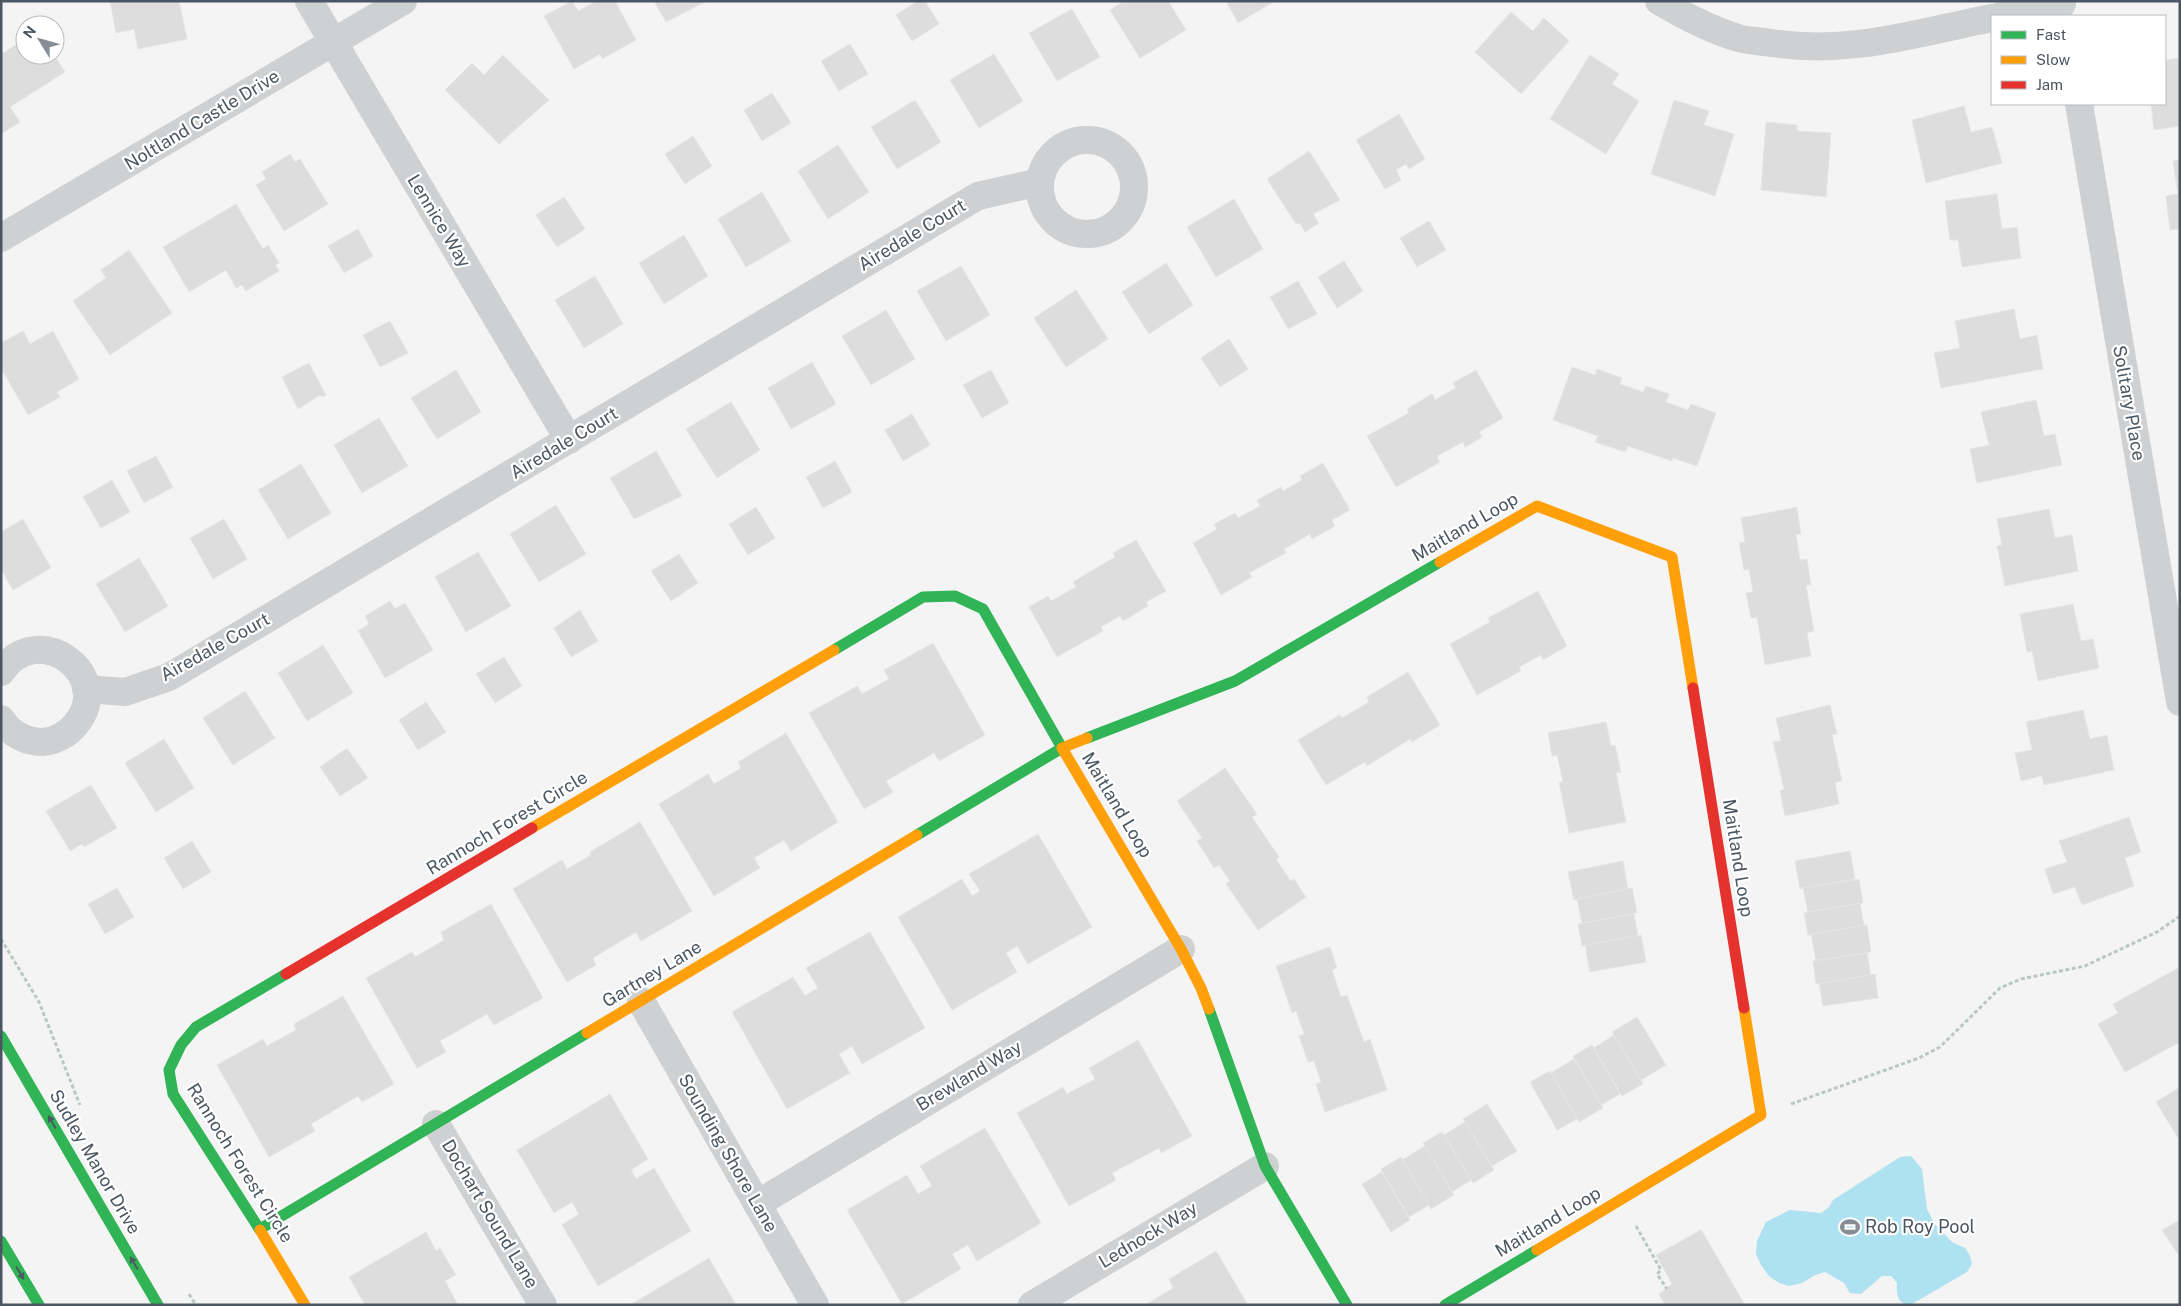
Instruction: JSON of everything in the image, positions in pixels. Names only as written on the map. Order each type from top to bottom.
[{"type":"street","name":"Lennice Way","points":[[310,1],[569,440]]},
{"type":"street","name":"Noltland Castle Drive","points":[[1,238],[403,1]]},
{"type":"street","points":[[1659,1],[1701,24],[1739,38],[1795,46],[1852,46],[1887,41],[1991,18]]},
{"type":"street","points":[[2007,15],[2062,7]]},
{"type":"street","name":"Solitary Place","points":[[2079,105],[2180,702]]},
{"type":"street","name":"Airedale Court","points":[[86,689],[126,692],[168,677],[978,196],[1040,182]]},
{"type":"street","name":"Maitland Loop","points":[[1347,1305],[1265,1166],[1201,988],[1181,949],[1062,748],[1235,681],[1537,506],[1672,557],[1761,1115],[1445,1305]]},
{"type":"street","name":"Rannoch Forest Circle","points":[[305,1305],[260,1229],[173,1094],[169,1070],[181,1045],[196,1027],[923,597],[955,596],[983,609],[1062,748]]},
{"type":"street","points":[[1,672],[13,658],[27,651],[43,649],[59,653],[72,661],[82,674],[86,689],[86,704],[81,718],[72,730],[60,738],[45,742],[31,741],[17,736],[5,726],[1,719]]},
{"type":"street","name":"Gartney Lane","points":[[260,1229],[1062,748]]},
{"type":"street","name":"Brewland Way","points":[[757,1204],[1181,949]]},
{"type":"street","name":"Sounding Shore Lane","points":[[641,1001],[815,1305]]},
{"type":"street","name":"Sudley Manor Drive","points":[[1,1036],[158,1305]]},
{"type":"street","name":"Dochart Sound Lane","points":[[436,1124],[543,1305]]},
{"type":"street","name":"Lednock Way","points":[[1032,1305],[1265,1166]]},
{"type":"street","points":[[1,1240],[40,1305]]},
{"type":"path","points":[[1761,1115],[1919,1058],[1940,1047],[2000,988],[2020,979],[2085,966],[2157,932],[2180,916]]},
{"type":"path","points":[[1,939],[39,1002],[82,1109]]},
{"type":"path","points":[[1621,1199],[1661,1270],[1658,1274],[1667,1289]]},
{"type":"path","points":[[185,1288],[196,1305]]},
{"type":"water","name":"Rob Roy Pool","points":[[1911,1156],[1922,1169],[1927,1209],[1934,1223],[1952,1242],[1965,1248],[1970,1256],[1972,1264],[1967,1272],[1912,1304],[1904,1303],[1899,1299],[1897,1283],[1891,1276],[1882,1276],[1861,1294],[1850,1293],[1844,1283],[1825,1272],[1815,1275],[1802,1283],[1789,1286],[1779,1283],[1769,1276],[1756,1254],[1757,1241],[1766,1222],[1790,1210],[1821,1213],[1829,1207],[1833,1200],[1900,1157]]},
{"type":"building","points":[[110,1],[179,1],[187,39],[138,49],[134,29],[116,33]]},
{"type":"building","points":[[572,1],[578,11],[597,1],[615,1],[636,40],[602,59],[600,54],[574,69],[544,16]]},
{"type":"building","points":[[654,1],[707,1],[666,22]]},
{"type":"building","points":[[918,1],[925,1],[939,24],[912,41],[896,15]]},
{"type":"building","points":[[1124,1],[1168,1],[1186,30],[1140,58],[1110,10]]},
{"type":"building","points":[[1226,1],[1275,1],[1238,23]]},
{"type":"building","points":[[1072,9],[1100,57],[1057,81],[1029,33]]},
{"type":"building","points":[[1511,12],[1533,31],[1544,18],[1569,41],[1521,94],[1475,52]]},
{"type":"building","points":[[850,44],[868,74],[839,91],[821,61]]},
{"type":"building","points":[[15,45],[15,65],[60,65],[65,72],[10,107],[20,122],[1,134],[1,50],[3,53]]},
{"type":"building","points":[[994,54],[1023,101],[979,128],[950,80]]},
{"type":"building","points":[[503,55],[549,100],[499,144],[445,90],[472,63],[484,75]]},
{"type":"building","points":[[1590,55],[1619,74],[1612,84],[1639,101],[1606,154],[1550,119]]},
{"type":"building","points":[[2180,58],[2180,126],[2154,130],[2151,105],[2166,105],[2166,60]]},
{"type":"building","points":[[772,93],[791,123],[762,141],[744,110]]},
{"type":"building","points":[[915,100],[941,142],[897,169],[871,127]]},
{"type":"building","points":[[1674,100],[1709,111],[1704,125],[1734,134],[1715,196],[1651,174]]},
{"type":"building","points":[[1964,106],[1971,132],[1992,127],[2002,163],[1926,183],[1912,120]]},
{"type":"building","points":[[1399,114],[1425,159],[1409,169],[1406,164],[1396,170],[1401,180],[1385,189],[1356,140]]},
{"type":"building","points":[[1766,122],[1797,125],[1797,131],[1831,133],[1826,197],[1761,190]]},
{"type":"building","points":[[693,136],[712,166],[685,184],[665,154]]},
{"type":"building","points":[[838,145],[869,192],[828,219],[798,171]]},
{"type":"building","points":[[1309,151],[1340,200],[1313,214],[1319,223],[1305,232],[1300,223],[1296,224],[1267,179]]},
{"type":"building","points":[[290,154],[295,162],[300,159],[328,204],[284,231],[256,185],[266,179],[262,172]]},
{"type":"building","points":[[2180,160],[2180,229],[2170,230],[2166,196],[2178,194],[2173,161]]},
{"type":"building","points":[[762,192],[791,241],[746,267],[718,219]]},
{"type":"building","points":[[1997,194],[2002,229],[2017,227],[2021,258],[1962,267],[1958,240],[1950,240],[1945,201]]},
{"type":"building","points":[[564,197],[585,229],[557,247],[536,215]]},
{"type":"building","points":[[1234,199],[1263,249],[1216,277],[1187,227]]},
{"type":"building","points":[[236,204],[263,249],[268,245],[279,263],[275,265],[279,271],[246,291],[242,285],[236,288],[226,270],[189,292],[163,247]]},
{"type":"building","points":[[1429,221],[1446,250],[1417,267],[1400,238]]},
{"type":"building","points":[[358,229],[373,256],[344,273],[328,246]]},
{"type":"building","points":[[684,235],[708,276],[664,304],[639,263]]},
{"type":"building","points":[[129,250],[172,313],[110,355],[73,301],[106,278],[101,270]]},
{"type":"building","points":[[1344,261],[1363,291],[1337,308],[1318,277]]},
{"type":"building","points":[[1166,263],[1193,305],[1149,334],[1122,292]]},
{"type":"building","points":[[961,266],[990,315],[946,341],[917,291]]},
{"type":"building","points":[[595,276],[623,324],[584,348],[555,300]]},
{"type":"building","points":[[1298,281],[1317,314],[1288,329],[1270,297]]},
{"type":"building","points":[[1076,290],[1108,339],[1066,367],[1034,318]]},
{"type":"building","points":[[2014,309],[2020,339],[2037,335],[2043,369],[1941,388],[1934,353],[1960,348],[1955,321]]},
{"type":"building","points":[[886,310],[915,359],[871,385],[842,336]]},
{"type":"building","points":[[390,321],[408,353],[380,367],[363,335]]},
{"type":"building","points":[[23,331],[30,344],[53,331],[79,379],[57,392],[60,397],[28,415],[1,368],[1,343]]},
{"type":"building","points":[[1229,339],[1248,369],[1220,387],[1201,358]]},
{"type":"building","points":[[812,362],[836,404],[791,429],[768,388]]},
{"type":"building","points":[[309,363],[326,395],[322,397],[320,395],[298,409],[282,377]]},
{"type":"building","points":[[1572,367],[1595,375],[1597,369],[1622,378],[1620,384],[1643,392],[1646,386],[1669,394],[1666,402],[1688,410],[1691,404],[1716,413],[1697,466],[1673,458],[1672,461],[1628,446],[1625,452],[1595,442],[1598,436],[1553,420]]},
{"type":"building","points":[[456,370],[481,412],[437,439],[411,398]]},
{"type":"building","points":[[991,370],[1009,403],[982,418],[963,385]]},
{"type":"building","points":[[1476,370],[1503,418],[1479,432],[1482,437],[1465,447],[1463,442],[1437,456],[1440,462],[1396,487],[1367,436],[1409,413],[1407,409],[1432,394],[1435,400],[1456,388],[1453,383]]},
{"type":"building","points":[[2036,400],[2044,436],[2055,434],[2062,465],[1977,483],[1970,449],[1989,445],[1981,412]]},
{"type":"building","points":[[731,402],[760,450],[717,478],[686,429]]},
{"type":"building","points":[[912,414],[930,445],[903,461],[885,430]]},
{"type":"building","points":[[379,418],[408,466],[362,493],[334,445]]},
{"type":"building","points":[[656,451],[682,496],[634,519],[610,478]]},
{"type":"building","points":[[156,456],[173,487],[144,503],[127,471]]},
{"type":"building","points":[[835,461],[852,492],[823,508],[806,477]]},
{"type":"building","points":[[1323,463],[1350,510],[1332,520],[1335,526],[1312,539],[1310,534],[1284,549],[1286,553],[1249,573],[1252,577],[1221,595],[1193,543],[1217,529],[1214,524],[1235,513],[1238,518],[1260,506],[1257,500],[1281,487],[1283,491],[1302,480],[1300,476]]},
{"type":"building","points":[[301,464],[331,513],[288,539],[258,490]]},
{"type":"building","points":[[112,480],[130,512],[101,528],[83,497]]},
{"type":"building","points":[[556,505],[586,554],[539,582],[510,534]]},
{"type":"building","points":[[756,507],[775,538],[748,555],[729,524]]},
{"type":"building","points":[[1797,507],[1801,534],[1796,535],[1800,560],[1807,559],[1811,585],[1806,585],[1814,631],[1807,633],[1811,656],[1765,665],[1757,617],[1751,618],[1746,593],[1753,592],[1749,569],[1744,570],[1739,543],[1745,542],[1741,518]]},
{"type":"building","points":[[2049,509],[2055,538],[2072,535],[2078,571],[2005,586],[1997,546],[2002,545],[1997,519]]},
{"type":"building","points":[[23,519],[51,568],[13,590],[1,569],[1,532]]},
{"type":"building","points":[[224,519],[247,559],[213,579],[190,538]]},
{"type":"building","points":[[1136,540],[1166,591],[1146,602],[1148,606],[1123,621],[1120,616],[1101,627],[1103,631],[1057,657],[1029,607],[1048,596],[1051,601],[1076,587],[1073,582],[1115,557],[1113,553]]},
{"type":"building","points":[[478,552],[511,606],[466,632],[435,577]]},
{"type":"building","points":[[679,554],[698,583],[671,601],[651,571]]},
{"type":"building","points":[[139,558],[168,606],[125,632],[96,584]]},
{"type":"building","points":[[1538,591],[1567,646],[1543,660],[1541,655],[1519,667],[1521,671],[1477,695],[1450,644],[1490,622],[1488,618]]},
{"type":"building","points":[[390,601],[395,609],[405,603],[433,650],[385,678],[358,631],[369,624],[365,616]]},
{"type":"building","points":[[2073,604],[2081,641],[2093,639],[2099,668],[2038,681],[2032,651],[2027,652],[2020,614]]},
{"type":"building","points":[[580,610],[598,641],[571,657],[554,628]]},
{"type":"building","points":[[933,643],[985,735],[939,761],[934,753],[886,781],[893,792],[864,809],[809,713],[857,686],[862,694],[889,679],[884,670]]},
{"type":"building","points":[[323,645],[353,693],[307,721],[278,673]]},
{"type":"building","points":[[504,657],[522,686],[495,703],[476,674]]},
{"type":"building","points":[[1408,672],[1440,725],[1412,742],[1410,739],[1367,766],[1365,762],[1326,785],[1298,740],[1340,715],[1342,718],[1369,702],[1367,697]]},
{"type":"building","points":[[245,691],[275,738],[233,765],[203,718]]},
{"type":"building","points":[[426,702],[446,732],[418,750],[399,720]]},
{"type":"building","points":[[1830,705],[1837,734],[1832,735],[1842,781],[1835,782],[1839,804],[1785,816],[1780,791],[1784,789],[1773,742],[1781,741],[1776,718]]},
{"type":"building","points":[[2083,710],[2090,739],[2107,735],[2114,770],[2044,785],[2042,776],[2021,781],[2015,753],[2032,750],[2026,722]]},
{"type":"building","points":[[1606,722],[1611,746],[1615,745],[1621,772],[1616,773],[1626,822],[1569,833],[1559,782],[1563,782],[1557,755],[1552,756],[1548,733]]},
{"type":"building","points":[[786,733],[838,822],[791,851],[784,840],[754,858],[760,868],[714,896],[659,804],[708,774],[714,784],[741,768],[738,762]]},
{"type":"building","points":[[164,739],[194,788],[156,812],[125,763]]},
{"type":"building","points":[[347,748],[368,778],[340,796],[320,767]]},
{"type":"building","points":[[1225,768],[1257,814],[1252,817],[1279,857],[1276,860],[1291,881],[1294,879],[1306,897],[1258,930],[1226,884],[1230,881],[1219,865],[1214,868],[1197,841],[1202,838],[1177,801]]},
{"type":"building","points":[[91,785],[117,828],[84,847],[82,844],[70,851],[46,811]]},
{"type":"building","points":[[2129,817],[2141,852],[2125,858],[2134,886],[2082,905],[2075,887],[2053,894],[2045,869],[2067,862],[2059,841]]},
{"type":"building","points":[[640,822],[692,911],[641,941],[636,932],[593,958],[596,965],[567,982],[513,889],[562,860],[567,869],[591,855],[590,852]]},
{"type":"building","points":[[1038,834],[1092,927],[1028,964],[1017,946],[1006,953],[1017,972],[952,1010],[898,917],[962,879],[972,896],[980,891],[969,874]]},
{"type":"building","points":[[192,841],[211,872],[183,889],[164,858]]},
{"type":"building","points":[[1850,851],[1855,879],[1800,889],[1795,861]]},
{"type":"building","points":[[1623,861],[1628,890],[1574,900],[1568,872]]},
{"type":"building","points":[[1859,879],[1863,903],[1808,912],[1803,888]]},
{"type":"building","points":[[117,888],[134,917],[105,934],[88,904]]},
{"type":"building","points":[[1632,888],[1637,913],[1582,923],[1577,899]]},
{"type":"building","points":[[1860,903],[1864,926],[1808,935],[1804,913]]},
{"type":"building","points":[[491,904],[543,998],[494,1025],[487,1014],[440,1041],[446,1052],[417,1068],[366,978],[412,952],[415,957],[444,940],[441,932]]},
{"type":"building","points":[[1634,914],[1638,936],[1582,946],[1578,924]]},
{"type":"building","points":[[1867,925],[1871,952],[1816,961],[1811,934]]},
{"type":"building","points":[[870,932],[925,1028],[862,1064],[852,1046],[839,1054],[850,1073],[787,1109],[732,1012],[793,977],[805,996],[818,988],[806,968]]},
{"type":"building","points":[[1641,935],[1646,962],[1590,972],[1585,945]]},
{"type":"building","points":[[1330,947],[1337,968],[1332,970],[1341,997],[1347,995],[1364,1042],[1370,1039],[1387,1090],[1325,1112],[1316,1084],[1321,1082],[1314,1061],[1308,1062],[1299,1036],[1304,1034],[1296,1011],[1292,1013],[1276,966]]},
{"type":"building","points":[[1867,953],[1871,976],[1816,984],[1813,961]]},
{"type":"building","points":[[2180,967],[2180,1042],[2125,1072],[2098,1024],[2118,1013],[2113,1004]]},
{"type":"building","points":[[1875,974],[1878,998],[1823,1006],[1819,984]]},
{"type":"building","points":[[343,996],[394,1084],[362,1102],[358,1096],[311,1124],[315,1131],[269,1157],[217,1065],[263,1039],[267,1046],[296,1030],[294,1024]]},
{"type":"building","points":[[1637,1017],[1666,1065],[1641,1080],[1612,1032]]},
{"type":"building","points":[[1614,1035],[1643,1084],[1622,1096],[1594,1048]]},
{"type":"building","points":[[1138,1040],[1192,1136],[1161,1153],[1159,1148],[1112,1173],[1116,1180],[1069,1206],[1017,1113],[1063,1087],[1067,1094],[1095,1079],[1089,1068]]},
{"type":"building","points":[[1592,1045],[1620,1094],[1601,1105],[1573,1056]]},
{"type":"building","points":[[1574,1059],[1603,1108],[1579,1122],[1551,1073]]},
{"type":"building","points":[[1550,1071],[1577,1119],[1557,1130],[1530,1082]]},
{"type":"building","points":[[2180,1087],[2180,1141],[2156,1102]]},
{"type":"building","points":[[610,1094],[648,1159],[631,1170],[636,1179],[654,1168],[691,1231],[598,1286],[562,1225],[579,1214],[572,1202],[554,1213],[517,1150]]},
{"type":"building","points":[[1487,1104],[1517,1151],[1492,1166],[1463,1119]]},
{"type":"building","points":[[1465,1122],[1494,1170],[1473,1183],[1444,1135]]},
{"type":"building","points":[[985,1128],[1041,1223],[977,1261],[968,1245],[952,1254],[961,1269],[902,1304],[847,1210],[907,1175],[918,1194],[932,1186],[920,1166]]},
{"type":"building","points":[[1442,1132],[1471,1180],[1452,1192],[1423,1143]]},
{"type":"building","points":[[1425,1146],[1454,1195],[1431,1209],[1402,1160]]},
{"type":"building","points":[[1401,1157],[1429,1205],[1409,1217],[1381,1169]]},
{"type":"building","points":[[1382,1172],[1410,1220],[1391,1232],[1362,1184]]},
{"type":"building","points":[[2180,1220],[2180,1257],[2162,1230]]},
{"type":"building","points":[[1701,1230],[1745,1305],[1665,1305],[1659,1294],[1672,1284],[1656,1255]]},
{"type":"building","points":[[426,1232],[436,1251],[440,1248],[456,1275],[445,1281],[458,1305],[365,1305],[349,1277]]},
{"type":"building","points":[[1216,1251],[1248,1305],[1145,1305],[1173,1288],[1169,1279]]},
{"type":"building","points":[[709,1258],[736,1305],[630,1305]]},
{"type":"traffic: fast","points":[[1087,738],[1235,681],[1440,562]]},
{"type":"traffic: fast","points":[[834,650],[923,597],[955,596],[983,609],[1062,748],[917,835]]},
{"type":"traffic: fast","points":[[260,1230],[173,1094],[169,1070],[181,1045],[196,1027],[286,974]]},
{"type":"traffic: fast","points":[[1209,1009],[1265,1166],[1347,1305]]},
{"type":"traffic: fast","points":[[260,1229],[587,1033]]},
{"type":"traffic: fast","points":[[1,1036],[158,1305]]},
{"type":"traffic: fast","points":[[1,1241],[39,1305]]},
{"type":"traffic: fast","points":[[1445,1305],[1537,1250]]},
{"type":"traffic: slow","points":[[1440,562],[1537,506],[1672,557],[1693,688]]},
{"type":"traffic: slow","points":[[532,828],[834,650]]},
{"type":"traffic: slow","points":[[1087,738],[1062,748],[1181,949],[1201,988],[1209,1009]]},
{"type":"traffic: slow","points":[[587,1033],[917,835]]},
{"type":"traffic: slow","points":[[1537,1250],[1761,1115],[1744,1008]]},
{"type":"traffic: slow","points":[[260,1230],[305,1305]]},
{"type":"traffic: jam","points":[[1693,688],[1744,1008]]},
{"type":"traffic: jam","points":[[286,974],[532,828]]},
{"type":"place","name":"Rob Roy Pool","points":[[1850,1227]]}]
